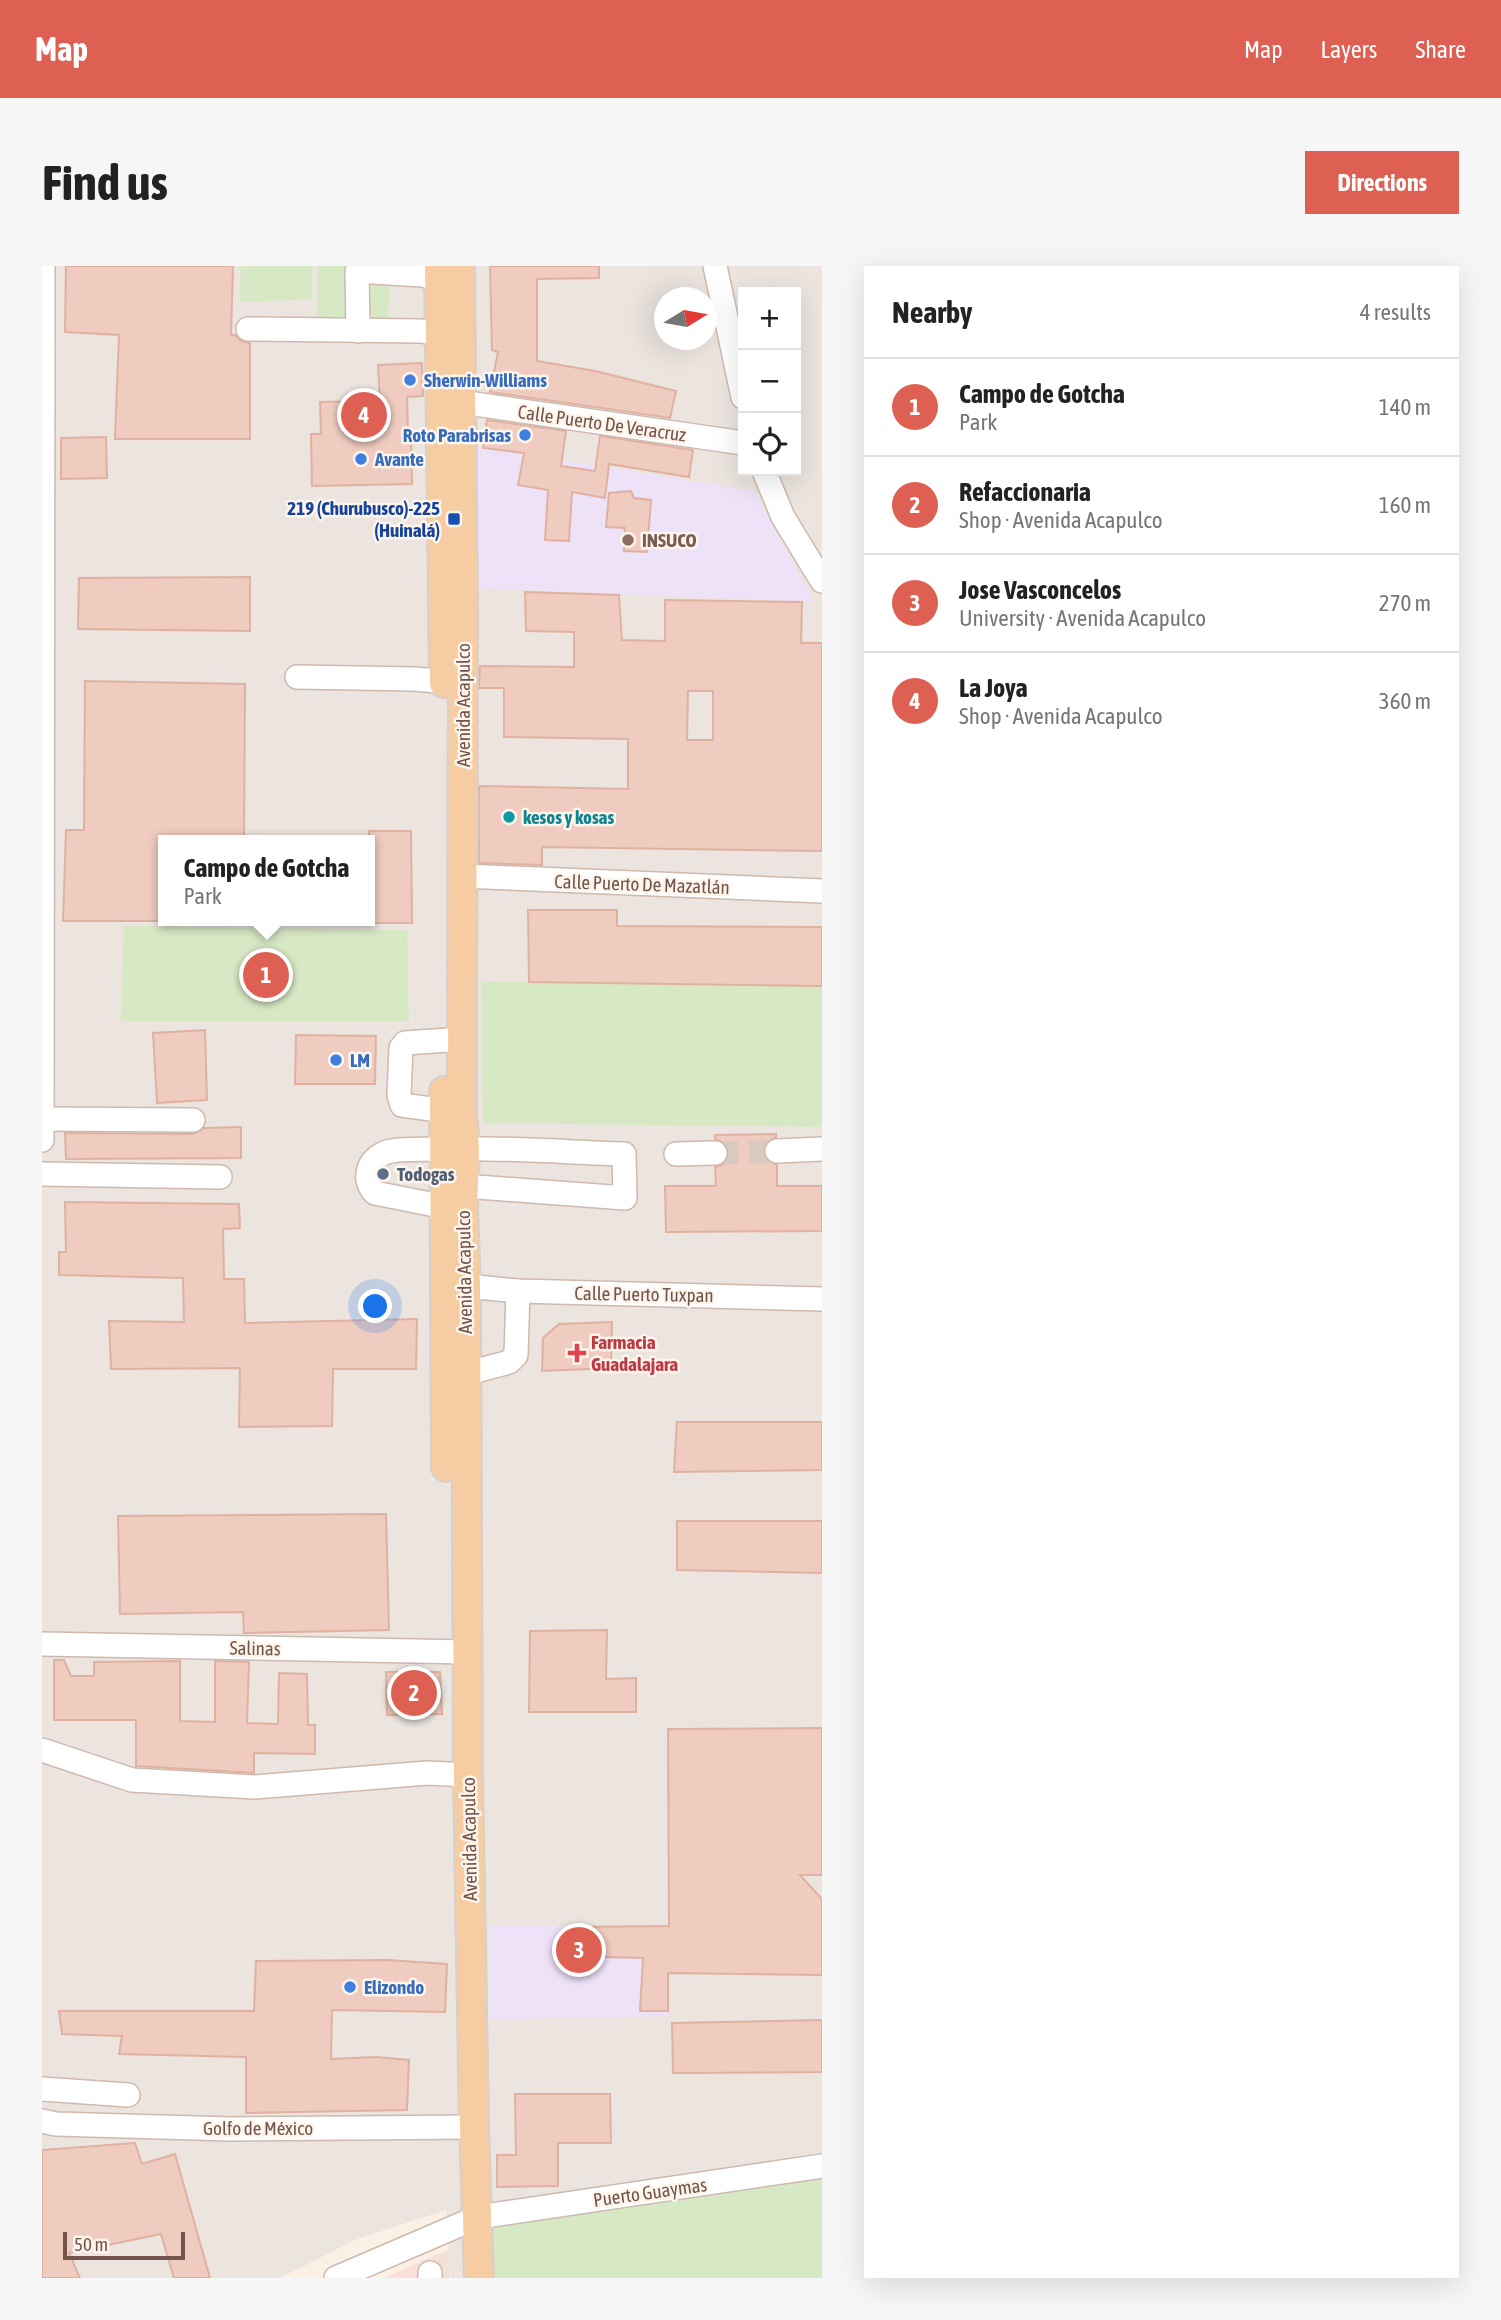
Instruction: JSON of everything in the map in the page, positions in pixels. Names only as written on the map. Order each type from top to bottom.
[{"type":"main road","name":"Avenida Acapulco","points":[[450,274],[453,1112],[457,1201],[466,1286],[458,1651]]},
{"type":"main road","name":"Avenida Acapulco","points":[[451,337],[461,402],[453,682],[463,876],[453,1040]]},
{"type":"main road","name":"Avenida Acapulco","points":[[457,1201],[458,1774],[464,2127],[468,2221],[479,2278]]},
{"type":"main road","name":"Avenida Acapulco","points":[[460,2278],[468,2221]]},
{"type":"street","points":[[42,1140],[43,266]]},
{"type":"street","points":[[715,266],[738,374]]},
{"type":"street","points":[[358,331],[357,271],[450,274]]},
{"type":"street","points":[[248,329],[421,331],[451,337]]},
{"type":"street","name":"Calle Puerto De Veracruz","points":[[461,402],[738,442]]},
{"type":"street","points":[[766,476],[783,517],[822,580]]},
{"type":"street","points":[[297,677],[453,682]]},
{"type":"street","name":"Calle Puerto De Mazatlán","points":[[463,876],[822,891]]},
{"type":"street","points":[[453,1040],[405,1044],[401,1048],[399,1095],[402,1105],[453,1112]]},
{"type":"street","points":[[42,1119],[193,1119]]},
{"type":"street","points":[[454,1149],[624,1154],[625,1198],[457,1201],[375,1193],[368,1186],[367,1173],[372,1161],[379,1155],[391,1151],[454,1149]]},
{"type":"street","points":[[777,1151],[822,1150]]},
{"type":"street","points":[[676,1154],[715,1153]]},
{"type":"street","points":[[42,1174],[220,1177]]},
{"type":"street","name":"Calle Puerto Tuxpan","points":[[466,1286],[518,1291],[822,1298]]},
{"type":"street","points":[[465,1374],[509,1362],[516,1355],[518,1291]]},
{"type":"street","name":"Salinas","points":[[42,1644],[458,1651]]},
{"type":"street","points":[[42,1750],[132,1780],[255,1787],[427,1773],[458,1774]]},
{"type":"street","points":[[42,2089],[128,2095]]},
{"type":"street","name":"Golfo de México","points":[[42,2121],[56,2124],[231,2130],[464,2127]]},
{"type":"street","name":"Puerto Guaymas","points":[[336,2278],[468,2221],[822,2166]]},
{"type":"shaded area","points":[[42,266],[822,266],[822,2278],[451,2278],[446,2210],[357,2239],[280,2278],[42,2278]]},
{"type":"shaded area","name":"INSUCO","points":[[473,446],[754,491],[814,602],[476,588]]},
{"type":"shaded area","points":[[489,1925],[669,1926],[668,2016],[489,2019]]},
{"type":"shaded area","points":[[449,2250],[450,2278],[389,2278]]},
{"type":"shaded area","points":[[439,2253],[439,2278],[385,2278]]},
{"type":"green space","points":[[241,266],[312,266],[312,299],[240,302]]},
{"type":"green space","points":[[318,266],[390,266],[388,322],[317,322]]},
{"type":"green space","points":[[124,926],[407,930],[409,1021],[121,1021]]},
{"type":"green space","points":[[481,981],[822,986],[822,1127],[483,1123]]},
{"type":"green space","points":[[822,2179],[822,2278],[488,2278],[487,2226]]},
{"type":"building","points":[[66,266],[233,266],[231,335],[250,343],[250,439],[115,439],[119,335],[65,332]]},
{"type":"building","points":[[490,266],[599,266],[599,278],[537,279],[537,361],[595,371],[676,391],[670,418],[490,392],[498,352],[492,350]]},
{"type":"building","points":[[422,363],[423,396],[407,397],[412,484],[312,486],[311,434],[321,434],[320,402],[380,401],[378,365]]},
{"type":"building","points":[[487,420],[566,431],[561,466],[595,471],[600,436],[693,450],[689,477],[609,464],[605,498],[572,492],[569,541],[545,540],[548,490],[518,485],[524,453],[483,448]]},
{"type":"building","points":[[106,437],[107,478],[61,479],[61,438]]},
{"type":"building","points":[[631,491],[634,498],[651,500],[647,552],[624,551],[625,528],[606,527],[609,493]]},
{"type":"building","points":[[250,577],[250,631],[78,629],[79,578]]},
{"type":"building","points":[[525,592],[619,595],[622,640],[665,641],[665,600],[802,602],[801,643],[822,643],[822,851],[542,847],[542,865],[479,863],[479,786],[628,789],[628,739],[504,737],[504,688],[479,688],[480,666],[574,667],[574,632],[526,631]],"holes":[[[688,691],[713,691],[713,740],[687,740]]]},
{"type":"building","points":[[85,681],[245,684],[244,835],[158,835],[158,921],[63,921],[66,830],[84,830]]},
{"type":"building","points":[[369,831],[411,831],[412,923],[375,923],[375,835],[369,835]]},
{"type":"building","points":[[528,910],[617,910],[617,926],[822,927],[822,986],[529,982]]},
{"type":"building","points":[[205,1030],[207,1100],[157,1103],[153,1033]]},
{"type":"building","name":"LM","points":[[296,1035],[376,1036],[375,1084],[295,1084]]},
{"type":"building","points":[[241,1127],[241,1158],[66,1159],[65,1133],[193,1134],[204,1128]]},
{"type":"building","points":[[776,1134],[776,1137],[765,1144],[763,1151],[766,1159],[777,1165],[777,1186],[822,1186],[822,1231],[666,1232],[665,1186],[716,1186],[715,1167],[723,1165],[729,1153],[727,1145],[715,1139],[715,1135]]},
{"type":"building","points":[[65,1202],[239,1204],[240,1228],[223,1229],[224,1279],[244,1279],[245,1323],[417,1319],[416,1369],[333,1369],[332,1426],[239,1427],[240,1368],[111,1369],[109,1321],[184,1322],[183,1278],[59,1275],[59,1252],[66,1252]]},
{"type":"building","name":"Farmacia Guadalajara","points":[[612,1322],[611,1368],[542,1371],[543,1338],[559,1324]]},
{"type":"building","points":[[677,1422],[822,1422],[822,1470],[674,1472]]},
{"type":"building","points":[[386,1514],[389,1630],[244,1633],[243,1612],[120,1614],[118,1516]]},
{"type":"building","points":[[677,1521],[822,1521],[822,1573],[677,1570]]},
{"type":"building","points":[[607,1630],[606,1679],[636,1678],[636,1712],[529,1712],[530,1631]]},
{"type":"building","points":[[54,1660],[64,1660],[71,1676],[94,1676],[94,1662],[180,1661],[180,1721],[215,1722],[215,1661],[249,1662],[247,1723],[278,1724],[279,1673],[307,1674],[308,1725],[315,1725],[315,1754],[254,1753],[254,1773],[136,1766],[136,1720],[54,1720]]},
{"type":"building","points":[[386,1672],[440,1672],[442,1714],[387,1715]]},
{"type":"building","points":[[822,1728],[822,1875],[800,1875],[822,1899],[822,1975],[668,1973],[668,2011],[640,2011],[643,1958],[569,1956],[571,1927],[669,1926],[668,1729]]},
{"type":"building","points":[[387,1960],[447,1964],[445,2012],[332,2010],[331,2059],[376,2057],[409,2060],[407,2110],[246,2113],[246,2057],[119,2054],[122,2036],[62,2034],[59,2011],[254,2011],[256,1961]]},
{"type":"building","points":[[822,2020],[822,2072],[673,2073],[672,2023]]},
{"type":"building","points":[[515,2094],[610,2094],[611,2143],[558,2143],[558,2186],[497,2187],[497,2155],[516,2155]]},
{"type":"building","points":[[135,2143],[142,2164],[175,2154],[210,2278],[174,2278],[161,2234],[69,2253],[80,2278],[42,2278],[42,2150]]},
{"type":"tunnel","points":[[715,1153],[777,1151]]},
{"type":"place","name":"Sherwin-Williams","points":[[410,380]]},
{"type":"place","name":"La Joya","points":[[364,415]]},
{"type":"place","name":"Roto Parabrisas","points":[[525,435]]},
{"type":"place","name":"Avante","points":[[361,459]]},
{"type":"place","name":"219 (Churubusco)-225 (Huinalá)","points":[[454,519]]},
{"type":"place","name":"INSUCO","points":[[628,540]]},
{"type":"place","name":"kesos y kosas","points":[[509,817]]},
{"type":"place","name":"Campo de Gotcha","points":[[266,975]]},
{"type":"place","name":"LM","points":[[336,1060]]},
{"type":"place","name":"Todogas","points":[[383,1174]]},
{"type":"place","name":"Farmacia Guadalajara","points":[[577,1353]]},
{"type":"place","name":"Refaccionaria","points":[[414,1693]]},
{"type":"place","name":"Jose Vasconcelos","points":[[579,1950]]},
{"type":"place","name":"Elizondo","points":[[350,1987]]}]
